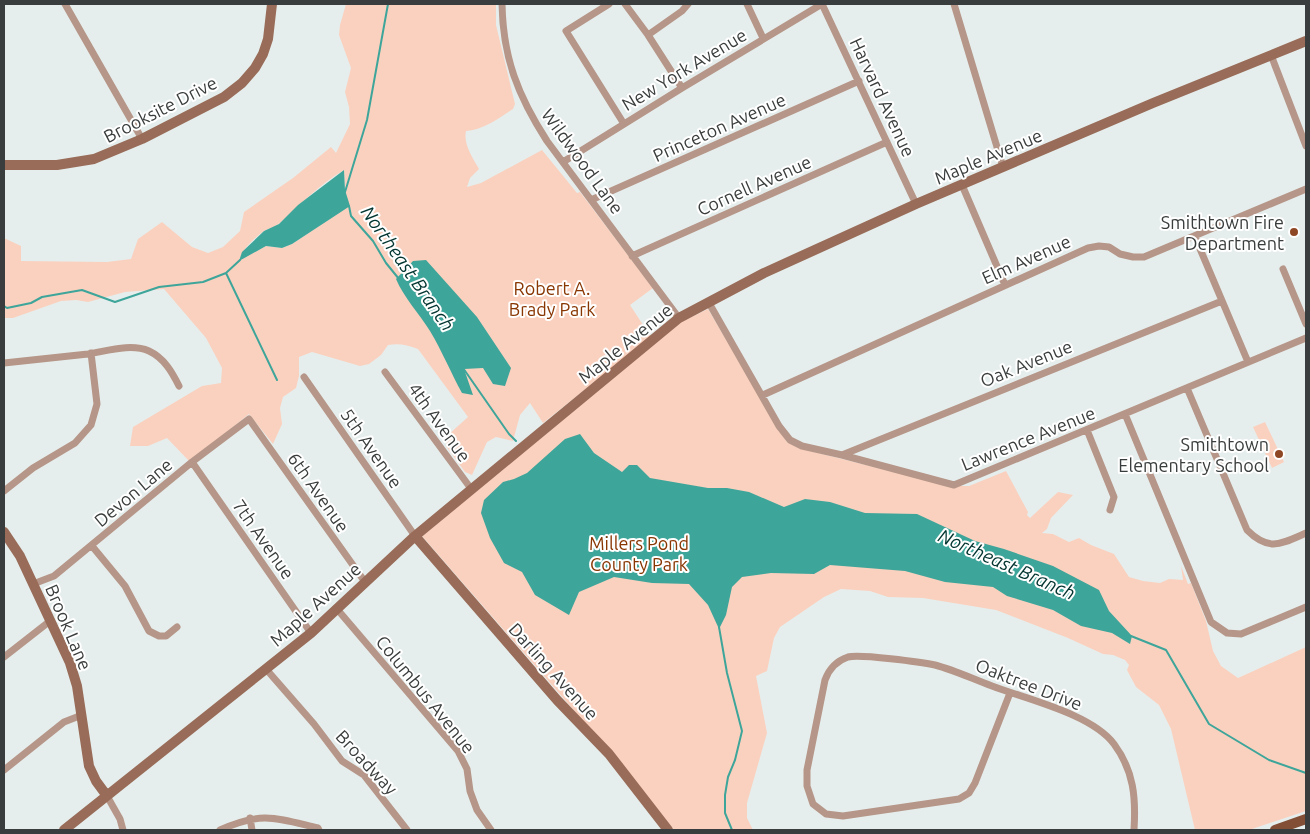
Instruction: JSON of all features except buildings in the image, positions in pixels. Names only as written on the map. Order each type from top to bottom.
[{"type":"main road","name":"Brooksite Drive","points":[[4,165],[57,165],[94,159],[142,139],[224,97],[242,84],[263,54],[268,39],[272,4]]},
{"type":"main road","name":"Maple Avenue","points":[[64,830],[311,633],[415,536],[679,318],[764,273],[916,204],[1003,166],[1306,41]]},
{"type":"main road","name":"Brook Lane","points":[[4,532],[7,543],[33,584],[70,663],[77,686],[89,766],[96,781],[107,796]]},
{"type":"main road","name":"Darling Avenue","points":[[415,536],[551,694],[609,754],[668,830]]},
{"type":"main road","points":[[1275,830],[1306,819]]},
{"type":"street","points":[[65,4],[142,139]]},
{"type":"street","name":"Wildwood Lane","points":[[502,4],[502,24],[510,60],[519,93],[531,116],[547,141],[679,318]]},
{"type":"street","points":[[609,4],[566,31],[624,124]]},
{"type":"street","points":[[625,4],[648,35],[682,88]]},
{"type":"street","points":[[648,35],[682,11],[688,4]]},
{"type":"street","points":[[746,4],[764,38]]},
{"type":"street","name":"New York Avenue","points":[[564,162],[822,4]]},
{"type":"street","name":"Harvard Avenue","points":[[822,4],[916,204]]},
{"type":"street","points":[[954,4],[1003,166]]},
{"type":"street","points":[[1271,55],[1306,146]]},
{"type":"street","name":"Princeton Avenue","points":[[591,200],[859,81]]},
{"type":"street","name":"Cornell Avenue","points":[[632,256],[887,142]]},
{"type":"street","points":[[962,185],[1005,285]]},
{"type":"street","name":"Elm Avenue","points":[[763,395],[1088,248],[1098,246],[1109,247],[1120,254],[1144,257],[1306,189]]},
{"type":"street","points":[[1195,237],[1248,362]]},
{"type":"street","points":[[1283,269],[1306,324]]},
{"type":"street","name":"Oak Avenue","points":[[842,455],[1222,300]]},
{"type":"street","name":"Lawrence Avenue","points":[[709,303],[779,426],[790,440],[802,446],[954,485],[1306,338]]},
{"type":"street","points":[[4,363],[136,348],[149,351],[163,360],[173,373],[179,386]]},
{"type":"street","points":[[4,491],[33,468],[75,443],[91,425],[97,404],[91,353]]},
{"type":"street","name":"4th Avenue","points":[[385,372],[472,490]]},
{"type":"street","name":"5th Avenue","points":[[304,377],[415,536]]},
{"type":"street","points":[[1188,388],[1247,530],[1258,541],[1275,544],[1288,541],[1306,532]]},
{"type":"street","points":[[1125,414],[1211,622],[1227,633],[1241,634],[1306,606]]},
{"type":"street","name":"Devon Lane","points":[[33,584],[54,576],[192,462],[249,419]]},
{"type":"street","name":"6th Avenue","points":[[249,419],[365,582]]},
{"type":"street","points":[[1086,430],[1114,497],[1110,510]]},
{"type":"street","name":"7th Avenue","points":[[192,462],[311,633]]},
{"type":"street","points":[[92,546],[125,586],[149,631],[159,636],[166,636],[177,626]]},
{"type":"street","name":"Columbus Avenue","points":[[337,609],[458,751],[467,769],[470,791],[477,810],[491,830]]},
{"type":"street","points":[[4,657],[50,621]]},
{"type":"street","name":"Oaktree Drive","points":[[1010,693],[985,759],[969,793],[959,799],[843,816],[826,814],[813,804],[806,786],[807,770],[825,680],[829,670],[837,662],[848,657],[860,656],[934,665],[1071,714],[1097,728],[1113,743],[1128,767],[1134,794],[1134,830]]},
{"type":"street","name":"Broadway","points":[[266,669],[314,724],[342,761],[364,775],[407,830]]},
{"type":"street","points":[[4,770],[64,722],[82,715]]},
{"type":"street","points":[[107,796],[120,819],[123,830]]},
{"type":"street","points":[[220,830],[250,818],[264,817],[277,818],[318,828],[319,830]]},
{"type":"street","points":[[250,818],[252,830]]},
{"type":"green space","name":"Robert A. Brady Park","points":[[346,4],[496,4],[496,25],[515,104],[513,109],[491,123],[466,131],[467,146],[479,169],[470,178],[467,187],[481,183],[542,150],[577,193],[580,192],[653,288],[630,305],[651,337],[543,423],[530,403],[520,415],[513,441],[496,437],[487,442],[472,475],[465,472],[446,446],[448,435],[468,417],[418,349],[399,344],[388,345],[381,355],[369,364],[360,366],[312,352],[299,357],[299,376],[296,388],[283,397],[280,408],[282,424],[273,444],[249,414],[190,462],[167,438],[148,446],[130,446],[133,427],[202,386],[221,383],[222,368],[206,338],[164,289],[125,292],[88,302],[76,300],[61,301],[13,318],[4,318],[4,238],[21,246],[21,261],[107,262],[131,259],[138,239],[162,222],[192,247],[208,253],[223,247],[240,231],[244,212],[293,178],[331,147],[336,153],[350,124],[349,107],[345,92],[351,68],[339,35]],"holes":[[[344,170],[345,190],[349,206],[292,244],[282,248],[266,246],[239,260],[246,248],[256,237],[279,224],[319,188]]]},
{"type":"green space","name":"Millers Pond County Park","points":[[708,309],[787,442],[802,449],[950,486],[969,486],[1006,471],[1030,518],[1058,492],[1073,495],[1051,518],[1047,529],[1042,533],[1053,534],[1069,542],[1079,538],[1114,554],[1129,577],[1143,581],[1160,583],[1169,579],[1183,580],[1181,566],[1188,584],[1191,583],[1206,621],[1213,651],[1221,666],[1238,678],[1306,647],[1306,811],[1249,830],[1195,830],[1171,729],[1159,705],[1136,687],[1127,670],[1129,665],[1125,660],[1113,655],[1103,654],[996,610],[923,598],[888,597],[870,591],[841,589],[824,597],[780,627],[774,638],[767,671],[756,676],[767,733],[747,803],[747,818],[753,830],[674,830],[611,753],[422,536],[681,322]]},
{"type":"green space","points":[[1265,422],[1284,462],[1272,468],[1253,427]]},
{"type":"water","points":[[344,170],[345,190],[350,206],[292,244],[282,248],[266,246],[239,261],[242,252],[264,231],[279,224],[298,205]]},
{"type":"water","points":[[426,260],[477,317],[511,368],[505,386],[493,384],[483,368],[464,369],[473,395],[462,393],[439,346],[403,293],[396,279],[413,261]]},
{"type":"water","points":[[580,434],[594,453],[622,472],[629,465],[637,465],[650,478],[708,488],[727,488],[749,492],[784,507],[805,499],[830,502],[865,513],[917,514],[975,541],[1053,566],[1099,590],[1109,611],[1132,636],[1130,644],[1112,633],[1081,626],[1053,610],[1007,596],[993,587],[945,582],[905,571],[830,565],[814,574],[771,573],[742,577],[732,587],[726,615],[719,629],[708,605],[689,584],[652,583],[614,577],[579,592],[569,615],[535,595],[522,572],[504,563],[490,538],[481,513],[484,500],[503,482],[527,473],[565,439]]},
{"type":"waterway","name":"Northeast Branch","points":[[345,192],[367,120],[388,4]]},
{"type":"waterway","name":"Northeast Branch","points":[[349,206],[351,216],[373,241],[386,263],[399,279]]},
{"type":"waterway","points":[[240,260],[226,273],[277,380]]},
{"type":"waterway","points":[[4,306],[7,308],[31,303],[42,297],[82,290],[115,302],[159,287],[203,282],[226,273]]},
{"type":"waterway","name":"Northeast Branch","points":[[463,368],[509,434],[516,441]]},
{"type":"waterway","points":[[719,627],[727,673],[742,731],[735,760],[728,777],[725,795],[725,813],[732,830]]},
{"type":"waterway","name":"Northeast Branch","points":[[1131,636],[1166,650],[1209,724],[1269,760],[1306,773]]},
{"type":"place","name":"Smithtown Fire Department","points":[[1294,232]]},
{"type":"place","name":"Smithtown Elementary School","points":[[1279,454]]}]
